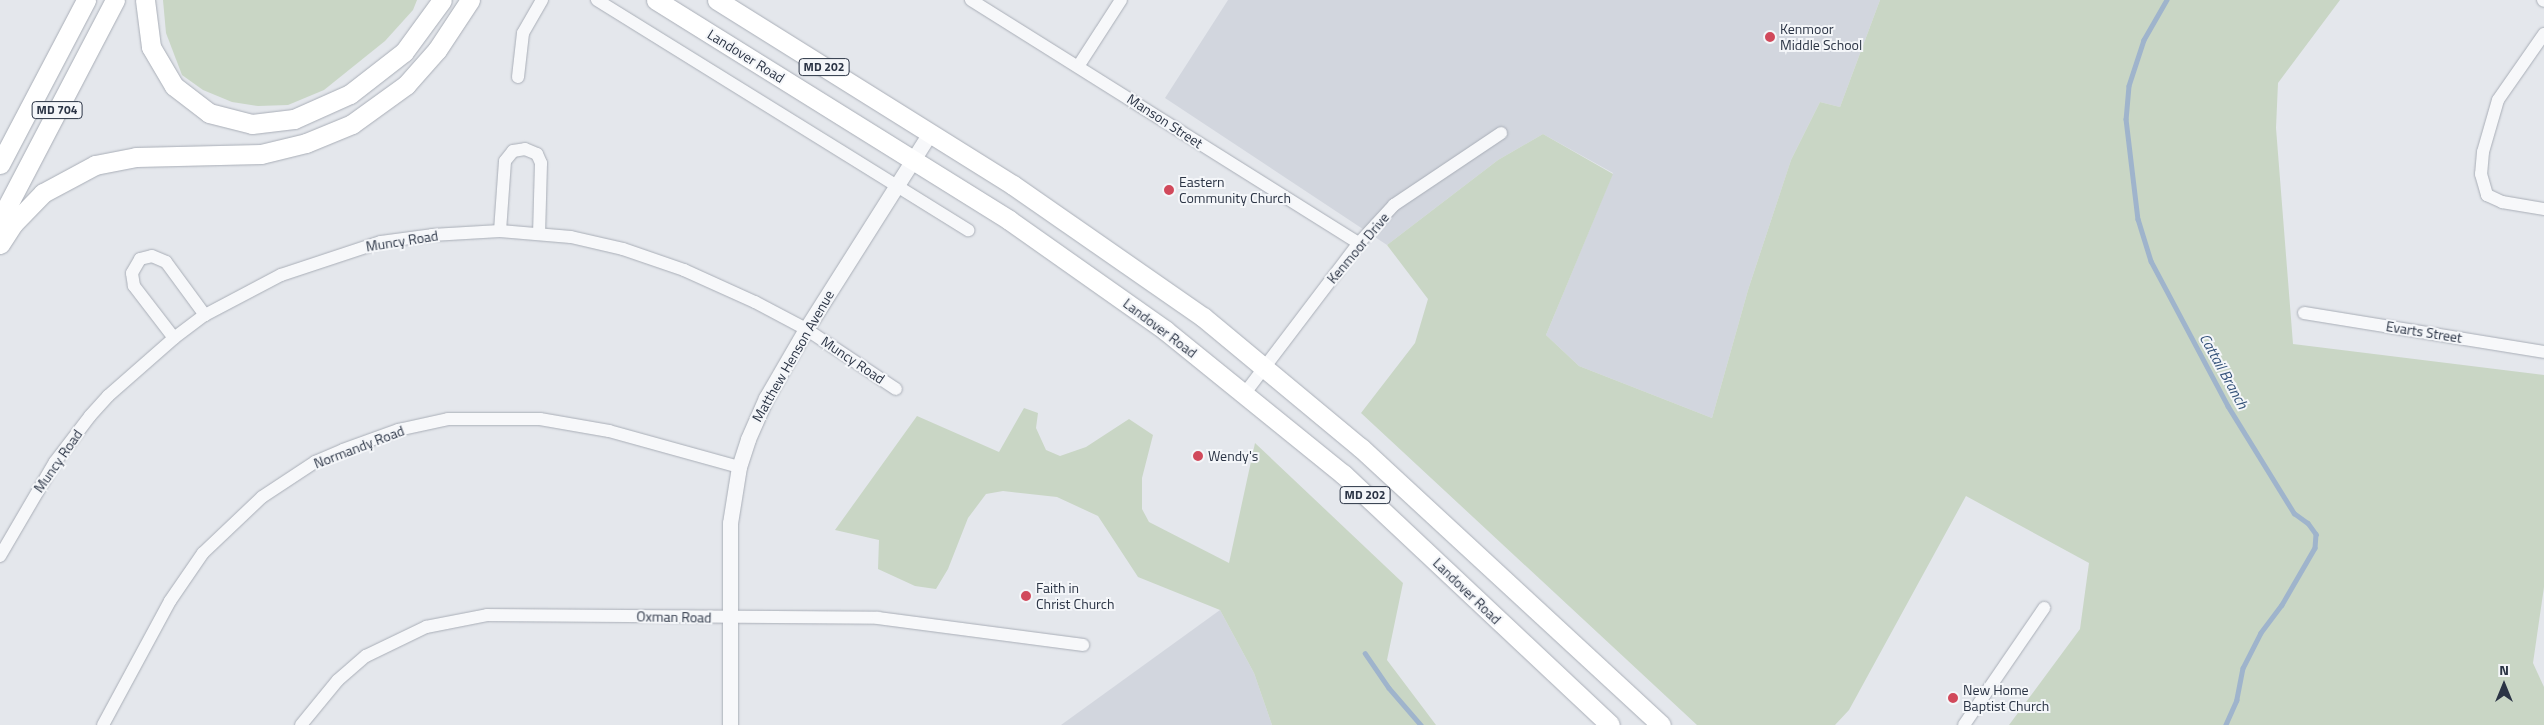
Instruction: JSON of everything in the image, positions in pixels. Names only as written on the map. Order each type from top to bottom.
[{"type":"main road","name":"MD 704","points":[[0,164],[86,0]]},
{"type":"main road","name":"MD 704","points":[[0,220],[115,0]]},
{"type":"main road","points":[[145,0],[151,47],[174,86],[209,113],[252,124],[294,119],[350,94],[404,52],[442,0]]},
{"type":"main road","points":[[0,244],[13,224],[43,193],[95,165],[136,157],[232,157],[268,153],[322,138],[352,124],[406,85],[437,50],[470,0]]},
{"type":"main road","points":[[646,0],[682,16]]},
{"type":"main road","name":"Landover Road","points":[[656,0],[913,160],[1096,280],[1245,394],[1343,474],[1610,725]]},
{"type":"main road","name":"MD 202","points":[[717,0],[930,133],[1122,258],[1265,367],[1375,460],[1661,725]]},
{"type":"street","points":[[518,77],[523,33],[542,0]]},
{"type":"street","points":[[597,0],[968,230]]},
{"type":"street","name":"Manson Street","points":[[971,0],[1079,65],[1360,243]]},
{"type":"street","points":[[1079,65],[1121,0]]},
{"type":"street","points":[[2544,34],[2498,100],[2483,152],[2481,174],[2487,195],[2502,202],[2544,208]]},
{"type":"street","name":"Matthew Henson Avenue","points":[[730,725],[730,524],[739,467],[766,398],[806,329],[930,133]]},
{"type":"street","name":"Kenmoor Drive","points":[[1245,394],[1360,243],[1408,193],[1501,133]]},
{"type":"street","points":[[500,231],[505,161],[513,151],[525,149],[538,154],[542,163],[540,233]]},
{"type":"street","name":"Muncy Road","points":[[0,556],[55,462],[90,416],[108,396],[174,338],[205,315],[281,275],[354,249],[432,235],[500,231],[540,233],[596,242],[660,261],[714,282],[806,329],[896,389]]},
{"type":"street","points":[[174,338],[134,286],[132,273],[140,260],[152,256],[166,262],[205,315]]},
{"type":"street","name":"Evarts Street","points":[[2304,313],[2544,352]]},
{"type":"street","name":"Normandy Road","points":[[103,725],[170,601],[203,554],[262,497],[315,462],[342,450],[398,430],[448,419],[540,418],[609,431],[739,467]]},
{"type":"street","points":[[1964,725],[2044,608]]},
{"type":"street","name":"Oxman Road","points":[[301,725],[338,680],[366,656],[406,635],[446,621],[487,615],[894,619],[1083,645]]},
{"type":"shaded area","points":[[1228,0],[1880,0],[1840,107],[1820,102],[1791,160],[1748,290],[1712,418],[1579,366],[1546,335],[1613,173],[1543,134],[1498,160],[1387,245],[1165,98]]},
{"type":"shaded area","points":[[1220,610],[1254,673],[1272,725],[1061,725]]},
{"type":"green space","points":[[163,0],[417,0],[413,10],[385,41],[324,90],[288,105],[258,106],[232,102],[203,90],[182,75],[166,33]]},
{"type":"green space","points":[[1880,0],[2340,0],[2278,83],[2276,128],[2293,344],[2544,375],[2544,587],[2533,663],[2544,687],[2544,725],[2009,725],[2080,629],[2089,563],[1966,496],[1849,710],[1835,725],[1697,725],[1361,413],[1415,343],[1428,299],[1387,245],[1498,160],[1543,134],[1613,174],[1546,335],[1579,366],[1712,418],[1748,290],[1791,160],[1820,102],[1840,107]]},
{"type":"green space","points":[[1024,408],[1038,413],[1036,428],[1046,450],[1060,456],[1086,447],[1129,419],[1153,435],[1142,478],[1142,509],[1149,522],[1229,563],[1255,443],[1403,583],[1387,660],[1436,725],[1272,725],[1254,673],[1220,610],[1138,577],[1098,516],[1057,497],[1003,491],[986,494],[968,518],[948,569],[936,589],[915,586],[878,569],[879,540],[835,530],[917,416],[999,452]]},
{"type":"waterway","name":"Cattail Branch","points":[[2167,0],[2144,40],[2129,86],[2126,119],[2138,219],[2151,261],[2228,406],[2294,513],[2308,523],[2316,534],[2315,548],[2282,605],[2261,633],[2243,668],[2237,700],[2226,725]]},
{"type":"waterway","points":[[1365,653],[1389,688],[1421,725]]},
{"type":"place","name":"Kenmoor Middle School","points":[[1770,37]]},
{"type":"place","name":"Eastern Community Church","points":[[1169,190]]},
{"type":"place","name":"Wendy's","points":[[1198,456]]},
{"type":"place","name":"Faith in Christ Church","points":[[1026,596]]},
{"type":"place","name":"New Home Baptist Church","points":[[1953,698]]}]
